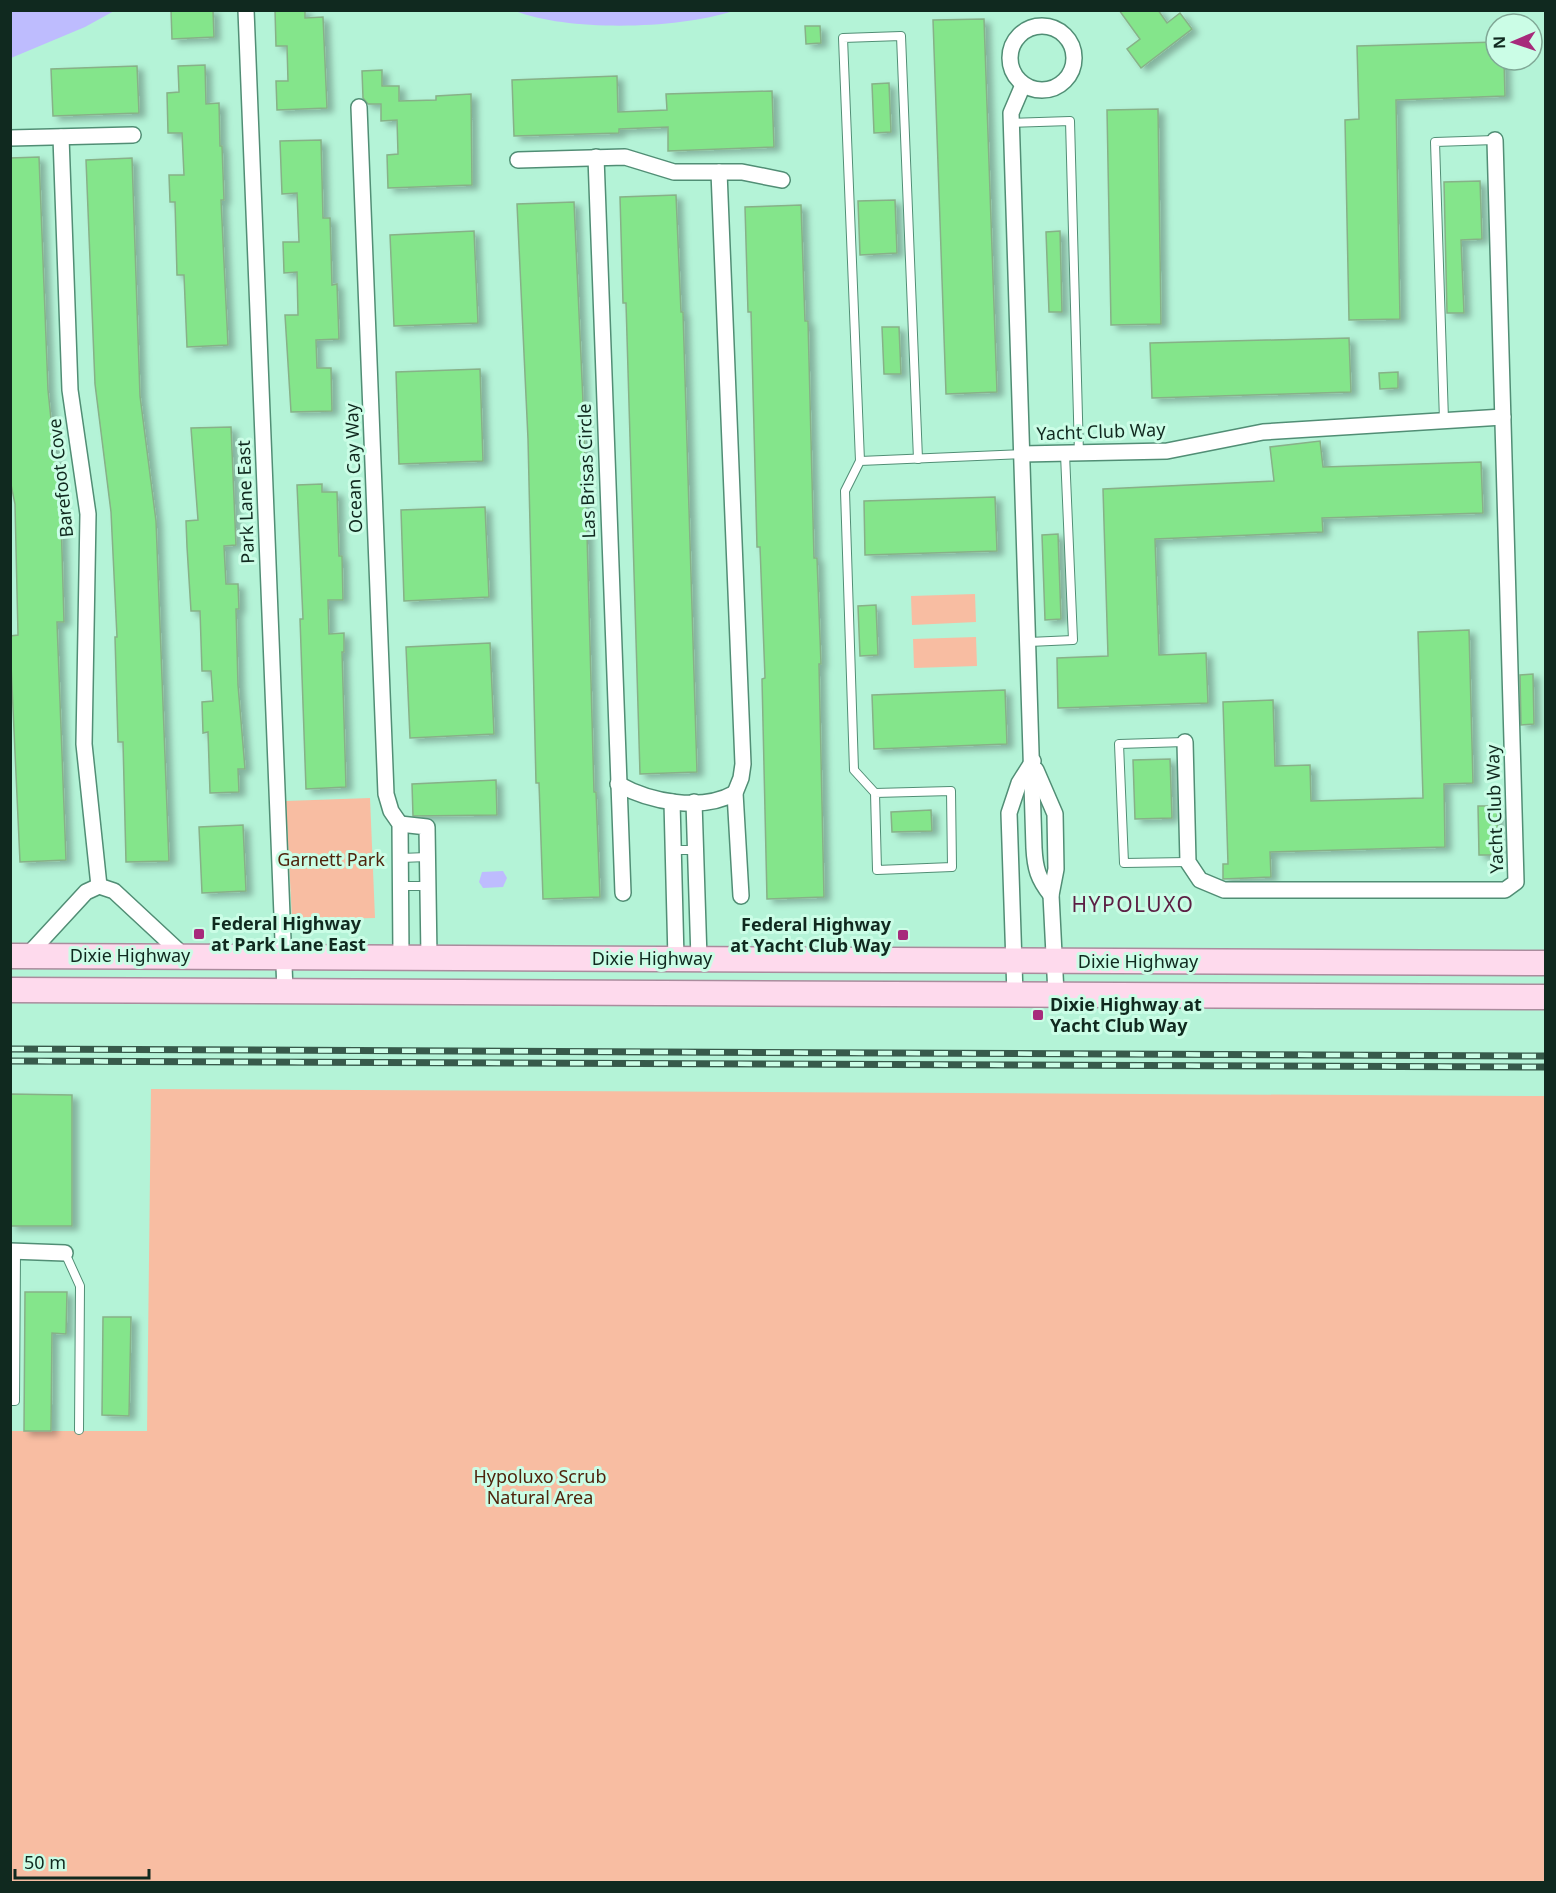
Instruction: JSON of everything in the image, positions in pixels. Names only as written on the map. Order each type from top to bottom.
[{"type":"main road","name":"Dixie Highway","points":[[19,956],[1545,963]]},
{"type":"main road","name":"Dixie Highway","points":[[10,990],[1545,997]]},
{"type":"street","name":"Park Lane East","points":[[246,10],[285,991]]},
{"type":"street","points":[[1037,26],[1058,30],[1072,45],[1073,66],[1069,75],[1053,88],[1043,90],[1023,85],[1011,67],[1012,45],[1026,29],[1037,26]]},
{"type":"street","name":"Yacht Club Way","points":[[1023,85],[1011,113],[1011,123],[1034,848],[1035,868],[1039,880],[1051,895]]},
{"type":"street","name":"Ocean Cay Way","points":[[359,107],[386,794],[400,824],[401,957]]},
{"type":"street","points":[[10,138],[133,135]]},
{"type":"street","name":"Barefoot Cove","points":[[61,137],[70,390],[88,514],[84,744],[99,886]]},
{"type":"street","name":"Yacht Club Way","points":[[1188,862],[1200,880],[1224,890],[1505,890],[1516,882],[1495,140]]},
{"type":"street","name":"Las Brisas Circle","points":[[596,157],[623,893]]},
{"type":"street","points":[[518,160],[625,157],[674,172],[742,172],[782,180]]},
{"type":"street","points":[[719,172],[743,764],[735,793],[741,896]]},
{"type":"street","name":"Yacht Club Way","points":[[1022,454],[1167,452],[1263,432],[1503,417]]},
{"type":"street","points":[[1185,742],[1188,862]]},
{"type":"street","points":[[1015,995],[1009,813],[1019,783],[1033,761]]},
{"type":"street","name":"Yacht Club Way","points":[[1033,761],[1055,814],[1056,869],[1051,895],[1056,994]]},
{"type":"street","points":[[618,784],[647,796],[672,802],[722,800],[735,793]]},
{"type":"street","points":[[672,802],[673,850],[687,959]]},
{"type":"street","points":[[687,959],[696,850],[694,802]]},
{"type":"street","points":[[400,824],[428,827],[429,957]]},
{"type":"street","points":[[1010,846],[1055,850]]},
{"type":"street","points":[[19,956],[86,892],[99,886],[114,891],[185,957]]},
{"type":"street","points":[[13,1251],[65,1252]]},
{"type":"lane","points":[[875,793],[951,791],[952,867],[877,870],[875,793],[854,770],[845,491],[860,461],[843,38],[901,36],[918,459]]},
{"type":"lane","points":[[1011,123],[1070,121],[1073,639],[1029,642]]},
{"type":"lane","points":[[1444,420],[1435,142],[1495,140]]},
{"type":"lane","points":[[860,461],[1022,454]]},
{"type":"lane","points":[[1185,742],[1119,744],[1124,863],[1188,862]]},
{"type":"lane","points":[[673,850],[696,850]]},
{"type":"lane","points":[[401,858],[427,857]]},
{"type":"lane","points":[[401,886],[428,886]]},
{"type":"lane","points":[[10,1401],[15,1401],[13,1251]]},
{"type":"lane","points":[[65,1252],[80,1286],[79,1430]]},
{"type":"green space","points":[[975,594],[976,622],[912,625],[911,596]]},
{"type":"green space","points":[[976,637],[977,666],[914,668],[913,639]]},
{"type":"green space","name":"Garnett Park","points":[[370,798],[375,918],[292,920],[286,801]]},
{"type":"green space","name":"Hypoluxo Scrub Natural Area","points":[[151,1089],[1545,1096],[1545,1882],[11,1882],[10,1431],[147,1431]]},
{"type":"water","points":[[11,10],[114,11],[85,27],[11,58]]},
{"type":"water","points":[[515,11],[733,11],[684,22],[624,26],[564,22]]},
{"type":"water","points":[[503,871],[507,878],[503,887],[483,888],[479,882],[482,872]]},
{"type":"building","points":[[171,10],[213,10],[214,37],[172,39]]},
{"type":"building","points":[[275,10],[305,10],[305,18],[323,17],[327,108],[277,110],[276,81],[288,81],[287,46],[276,46]]},
{"type":"building","points":[[1119,10],[1158,10],[1167,23],[1180,13],[1192,29],[1141,68],[1127,49],[1140,39]]},
{"type":"building","points":[[984,19],[997,392],[946,394],[933,20]]},
{"type":"building","points":[[805,26],[820,26],[821,43],[806,44]]},
{"type":"building","points":[[1484,42],[1484,72],[1504,72],[1505,96],[1396,100],[1400,319],[1349,320],[1345,120],[1359,119],[1357,46]]},
{"type":"building","points":[[205,65],[206,104],[219,103],[228,345],[187,347],[184,275],[177,275],[175,202],[170,202],[169,175],[184,175],[182,133],[168,133],[167,93],[179,92],[178,66]]},
{"type":"building","points":[[137,66],[139,113],[53,116],[51,69]]},
{"type":"building","points":[[382,70],[382,86],[399,86],[399,101],[436,100],[436,96],[471,94],[472,185],[388,188],[387,155],[398,154],[397,120],[381,121],[381,104],[368,104],[363,98],[362,71]]},
{"type":"building","points":[[617,76],[618,112],[667,110],[666,94],[772,91],[774,147],[668,151],[668,127],[619,129],[619,133],[514,136],[512,80]]},
{"type":"building","points":[[889,83],[891,132],[874,133],[872,84]]},
{"type":"building","points":[[1158,109],[1161,324],[1111,325],[1107,110]]},
{"type":"building","points":[[321,140],[323,218],[330,218],[332,285],[337,284],[339,339],[316,340],[317,368],[331,368],[332,411],[291,412],[285,315],[298,315],[297,272],[284,273],[283,242],[299,242],[297,193],[282,194],[280,141]]},
{"type":"building","points":[[39,157],[48,390],[61,517],[64,622],[57,622],[66,860],[20,862],[10,642],[10,636],[18,635],[15,504],[10,480],[10,158]]},
{"type":"building","points":[[132,158],[140,396],[156,521],[169,861],[126,862],[123,742],[118,742],[115,637],[117,637],[111,512],[95,384],[86,160]]},
{"type":"building","points":[[1480,181],[1482,239],[1461,240],[1464,313],[1447,313],[1444,182]]},
{"type":"building","points":[[676,195],[681,312],[683,312],[697,772],[640,774],[626,303],[623,303],[620,197]]},
{"type":"building","points":[[895,200],[897,253],[860,255],[858,201]]},
{"type":"building","points":[[574,202],[584,424],[594,792],[596,792],[600,897],[543,899],[539,783],[536,783],[528,439],[517,204]]},
{"type":"building","points":[[801,205],[805,321],[808,321],[814,558],[817,558],[821,664],[819,664],[824,897],[767,899],[762,679],[765,678],[760,547],[757,547],[751,312],[748,312],[745,207]]},
{"type":"building","points":[[474,231],[478,323],[394,326],[390,235]]},
{"type":"building","points":[[1060,231],[1062,312],[1049,312],[1046,232]]},
{"type":"building","points":[[882,327],[899,327],[901,374],[884,374]]},
{"type":"building","points":[[1349,338],[1351,392],[1152,398],[1150,343]]},
{"type":"building","points":[[480,369],[483,461],[399,464],[396,372]]},
{"type":"building","points":[[1398,372],[1398,388],[1380,389],[1379,373]]},
{"type":"building","points":[[231,427],[236,545],[224,546],[226,584],[238,584],[239,609],[236,609],[238,685],[245,769],[238,769],[239,792],[210,793],[208,732],[203,733],[202,702],[213,701],[211,671],[202,671],[200,611],[191,611],[187,547],[186,521],[198,520],[191,428]]},
{"type":"building","points":[[1320,441],[1323,467],[1481,462],[1483,513],[1322,518],[1323,532],[1155,539],[1159,655],[1206,653],[1208,703],[1058,708],[1057,658],[1108,656],[1103,489],[1274,481],[1270,447]]},
{"type":"building","points":[[322,484],[322,492],[337,492],[343,600],[328,600],[329,634],[344,633],[344,652],[342,652],[346,787],[306,789],[300,619],[303,619],[297,485]]},
{"type":"building","points":[[995,497],[997,551],[865,555],[864,501]]},
{"type":"building","points":[[485,507],[489,597],[404,601],[401,510]]},
{"type":"building","points":[[1058,534],[1061,619],[1045,620],[1042,535]]},
{"type":"building","points":[[876,605],[878,655],[860,656],[858,606]]},
{"type":"building","points":[[1469,630],[1473,783],[1444,784],[1445,847],[1270,852],[1271,877],[1223,879],[1223,864],[1228,864],[1223,702],[1273,700],[1275,766],[1310,765],[1311,801],[1423,798],[1418,632]]},
{"type":"building","points":[[490,643],[494,734],[410,738],[406,647]]},
{"type":"building","points":[[1533,674],[1534,724],[1521,725],[1520,675]]},
{"type":"building","points":[[1005,690],[1007,744],[874,749],[872,695]]},
{"type":"building","points":[[1170,759],[1172,818],[1135,819],[1133,760]]},
{"type":"building","points":[[496,780],[497,815],[413,816],[412,784]]},
{"type":"building","points":[[1478,806],[1497,806],[1498,855],[1479,855]]},
{"type":"building","points":[[931,810],[932,831],[892,832],[891,812]]},
{"type":"building","points":[[243,825],[246,891],[202,893],[199,827]]},
{"type":"building","points":[[10,1094],[72,1095],[72,1226],[10,1226]]},
{"type":"building","points":[[25,1292],[67,1292],[66,1334],[52,1333],[51,1431],[24,1431]]},
{"type":"building","points":[[103,1317],[131,1317],[129,1416],[102,1415]]},
{"type":"railway","points":[[10,1049],[1546,1056]]},
{"type":"railway","points":[[10,1061],[1546,1067]]},
{"type":"place","name":"Federal Highway at Park Lane East","points":[[199,934]]},
{"type":"place","name":"Federal Highway at Yacht Club Way","points":[[903,935]]},
{"type":"place","name":"Dixie Highway at Yacht Club Way","points":[[1038,1015]]},
{"type":"district","name":"HYPOLUXO","points":[[1133,905]]}]
